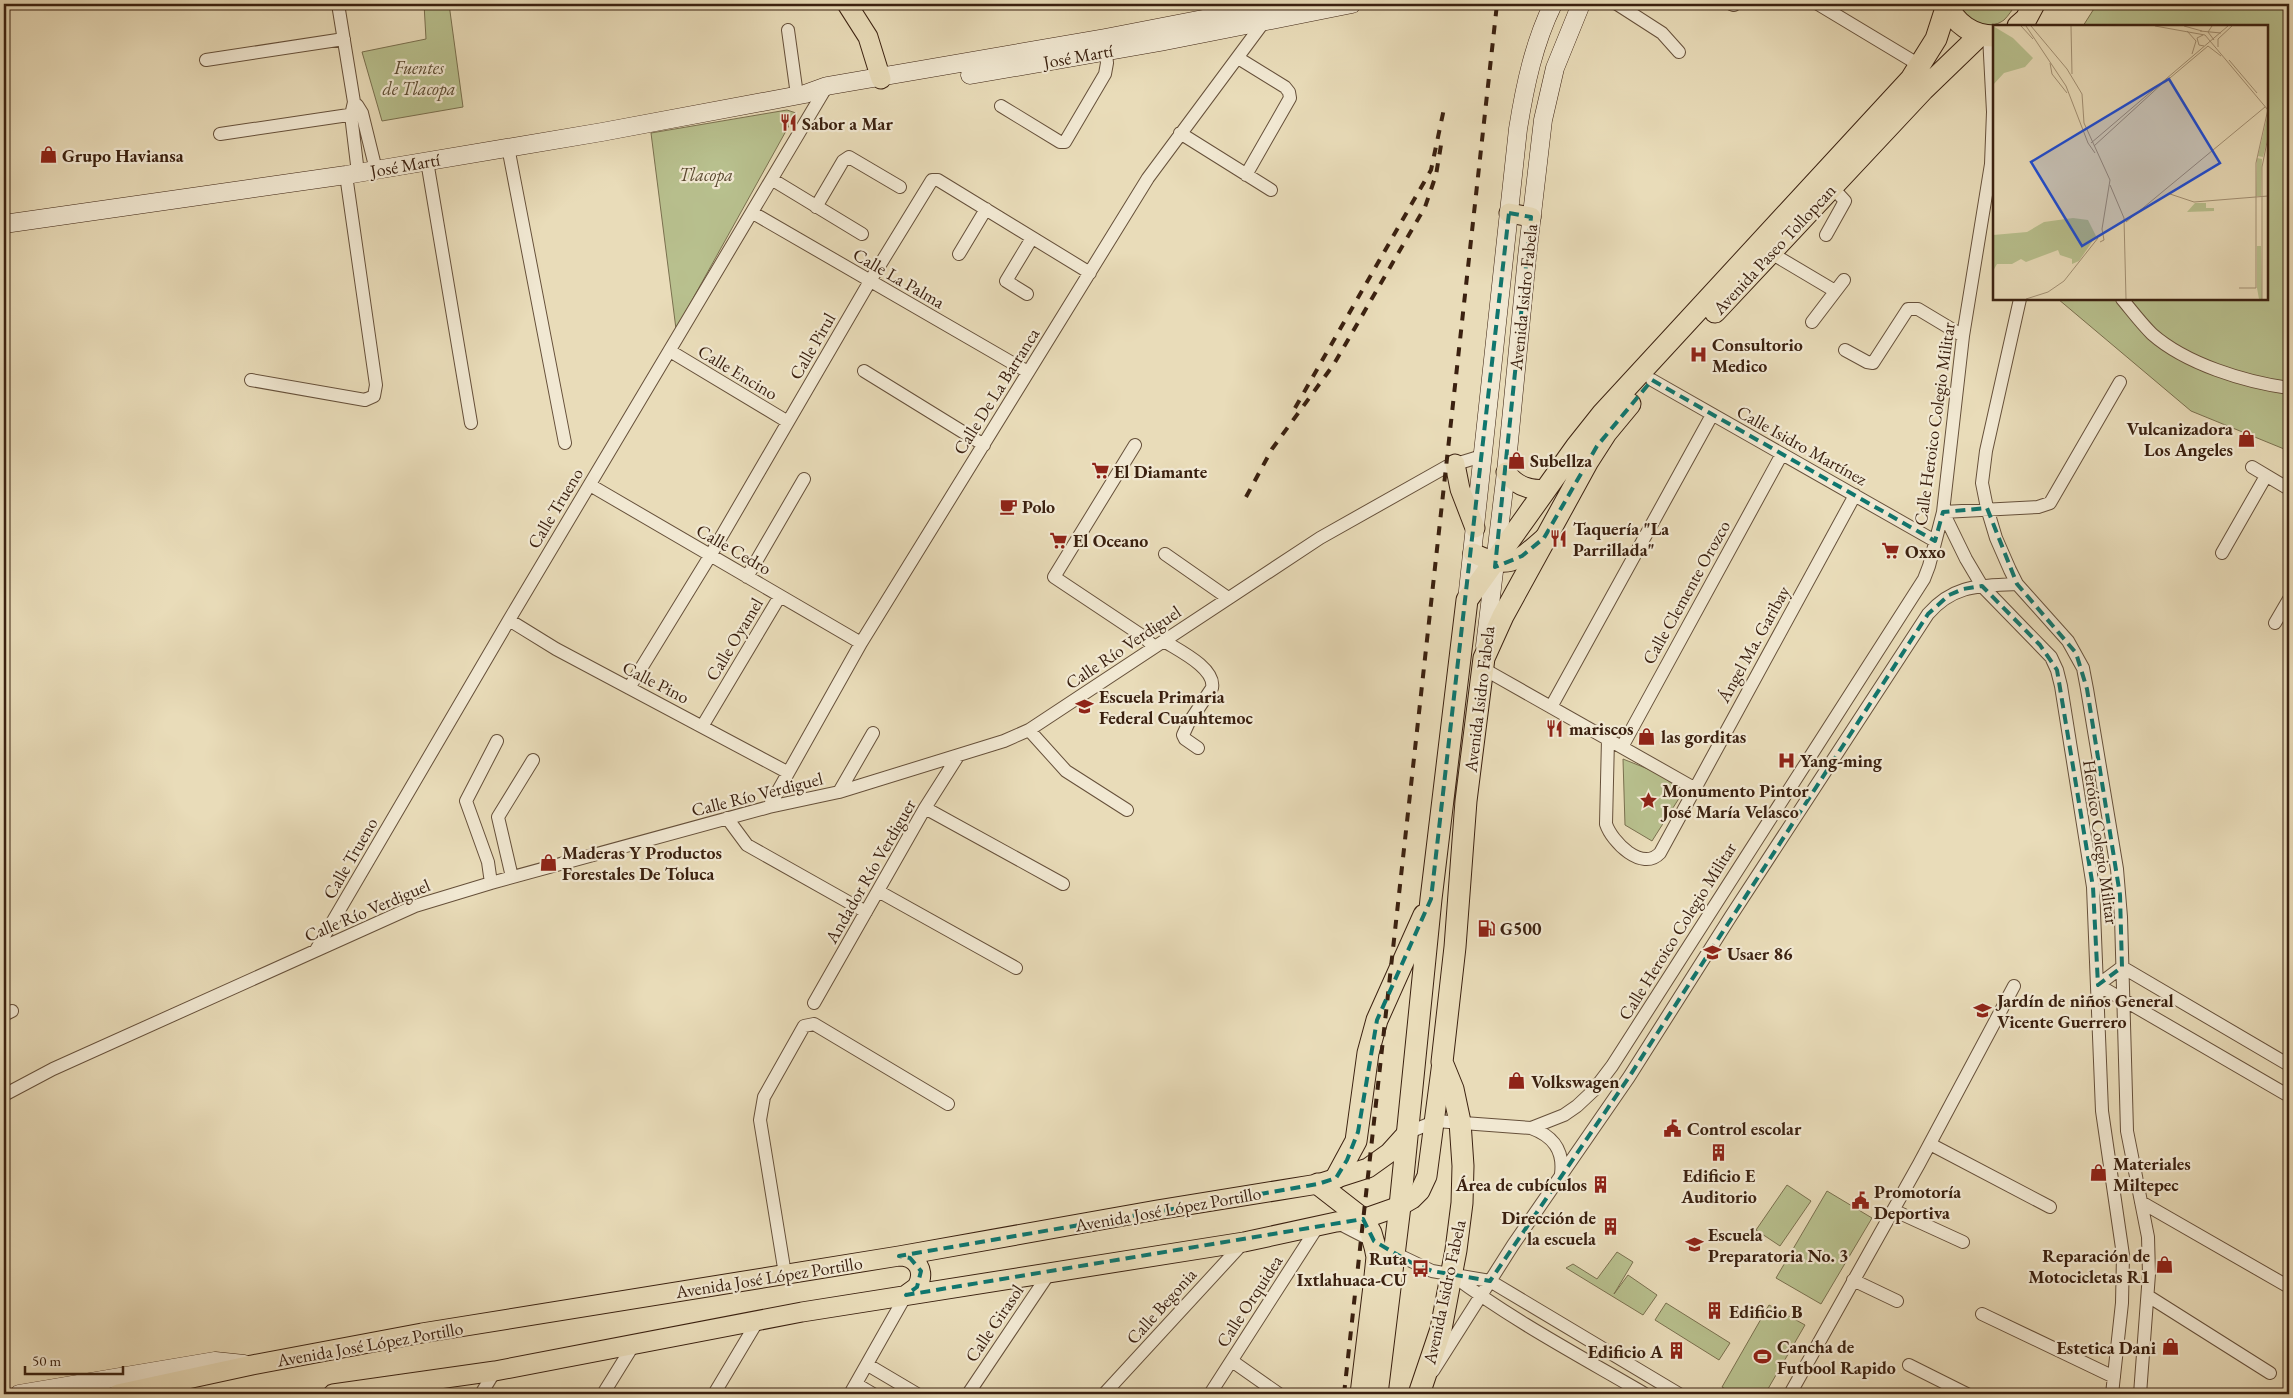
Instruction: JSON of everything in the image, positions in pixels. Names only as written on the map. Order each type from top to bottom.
[{"type":"highway","name":"Avenida Paseo Tollopcan","points":[[1467,600],[1603,413],[1921,66],[1936,39],[1947,4]]},
{"type":"highway","points":[[1947,4],[1956,20],[1987,36]]},
{"type":"highway","points":[[2021,25],[2034,4]]},
{"type":"highway","name":"Avenida Paseo Tollopcan","points":[[1483,663],[1503,616],[1544,538],[1597,446],[1618,418],[1923,90],[1987,36]]},
{"type":"highway","name":"Avenida Isidro Fabela","points":[[1377,1394],[1400,1206],[1431,899],[1467,600]]},
{"type":"highway","name":"Avenida Isidro Fabela","points":[[1421,1390],[1440,1329],[1451,1275],[1462,1203],[1463,1166],[1460,1122],[1453,1088],[1442,1062],[1455,948],[1466,802],[1483,663]]},
{"type":"highway","points":[[1361,1394],[1377,1257],[1374,1241],[1362,1219],[1327,1181],[1356,1141],[1368,1053],[1377,1020],[1431,899]]},
{"type":"main road","points":[[847,4],[868,37],[880,78]]},
{"type":"main road","name":"José Martí","points":[[4,224],[427,161],[812,93],[1106,45],[1273,10],[1352,4]]},
{"type":"main road","name":"Avenida Isidro Fabela","points":[[1467,600],[1508,213],[1524,94],[1537,41],[1553,4]]},
{"type":"main road","name":"Avenida Isidro Fabela","points":[[1483,663],[1506,472],[1531,217],[1547,94],[1565,38],[1581,4]]},
{"type":"main road","name":"José Martí","points":[[812,93],[880,78],[1106,45]]},
{"type":"main road","points":[[1508,213],[1531,217]]},
{"type":"main road","points":[[1455,464],[1460,490],[1475,528]]},
{"type":"main road","points":[[1506,472],[1516,484],[1523,488],[1531,490],[1546,489]]},
{"type":"main road","points":[[1472,553],[1495,563],[1508,562],[1522,556],[1544,538]]},
{"type":"main road","points":[[333,1394],[363,1392],[495,1371],[758,1322],[802,1312],[1244,1242],[1327,1224],[1362,1219],[1400,1206],[1420,1191],[1427,1176],[1436,1122],[1442,1062]]},
{"type":"main road","name":"Avenida José López Portillo","points":[[118,1394],[252,1365],[422,1333],[899,1256],[1327,1181],[1368,1168],[1389,1153],[1407,1133]]},
{"type":"main road","points":[[899,1256],[910,1258],[919,1265],[921,1271],[917,1287],[906,1295]]},
{"type":"main road","points":[[19,1394],[215,1361],[252,1365]]},
{"type":"street","points":[[338,4],[356,114],[360,172]]},
{"type":"street","points":[[1617,4],[1662,33],[1679,52]]},
{"type":"street","points":[[1818,4],[1921,66]]},
{"type":"street","name":"Calle De La Barranca","points":[[769,807],[861,643],[1148,178],[1273,10]]},
{"type":"street","points":[[788,30],[812,93]]},
{"type":"street","name":"Calle Heroico Colegio Militar","points":[[1436,1122],[1460,1122],[1531,1128],[1564,1115],[1593,1091],[1612,1066],[1924,579],[1944,512],[1964,336],[1991,164],[1993,87],[1987,36]]},
{"type":"street","points":[[206,60],[344,39]]},
{"type":"street","points":[[1001,106],[1060,142],[1065,142],[1102,80],[1107,63],[1106,45]]},
{"type":"street","points":[[1238,58],[1285,87],[1289,92],[1290,98],[1246,175]]},
{"type":"street","name":"Calle Trueno","points":[[316,950],[509,620],[773,180],[812,93]]},
{"type":"street","points":[[220,134],[356,114]]},
{"type":"street","points":[[251,380],[366,400],[374,396],[376,385],[356,114]]},
{"type":"street","points":[[1180,133],[1271,190]]},
{"type":"street","points":[[508,147],[565,443]]},
{"type":"street","points":[[816,207],[844,161],[849,157],[900,187]]},
{"type":"street","points":[[427,161],[471,423]]},
{"type":"street","points":[[773,180],[862,234]]},
{"type":"street","name":"Calle Pirul","points":[[629,688],[710,556],[870,281],[932,180],[938,180],[1090,272]]},
{"type":"street","points":[[1826,235],[1845,201],[1832,187]]},
{"type":"street","points":[[959,254],[986,209]]},
{"type":"street","name":"Calle La Palma","points":[[753,213],[1028,372]]},
{"type":"street","points":[[1027,294],[1006,281],[1032,238]]},
{"type":"street","points":[[1771,253],[1835,291]]},
{"type":"street","points":[[1812,322],[1844,280]]},
{"type":"street","points":[[2017,584],[2001,551],[1987,508],[1982,483],[1986,451],[2020,300]]},
{"type":"street","points":[[2123,300],[2152,333],[2166,345],[2222,372],[2289,388]]},
{"type":"street","points":[[1845,350],[1867,362],[1873,363],[1906,312],[1911,308],[1918,309],[1964,336]]},
{"type":"street","name":"Calle Encino","points":[[670,352],[788,422]]},
{"type":"street","points":[[864,370],[984,445]]},
{"type":"street","name":"Calle Isidro Martínez","points":[[1652,380],[1935,541]]},
{"type":"street","points":[[1944,512],[1987,508],[2038,507],[2050,503],[2120,382]]},
{"type":"street","points":[[1550,707],[1712,415]]},
{"type":"street","points":[[1135,445],[1054,577],[1055,580],[1144,637],[1204,667],[1210,674],[1213,682],[1212,688],[1188,724],[1183,735],[1184,739],[1198,748]]},
{"type":"street","name":"Calle Clemente Orozco","points":[[1622,747],[1782,454]]},
{"type":"street","name":"Calle Río Verdiguel","points":[[4,1095],[53,1069],[415,906],[726,818],[839,792],[1004,742],[1029,730],[1320,538],[1446,467],[1482,456]]},
{"type":"street","points":[[2252,467],[2289,489]]},
{"type":"street","points":[[2222,553],[2266,476]]},
{"type":"street","points":[[747,577],[804,479]]},
{"type":"street","name":"Calle Cedro","points":[[590,485],[861,643]]},
{"type":"street","name":"Ángel Ma. Garibay","points":[[1608,739],[1606,824],[1614,840],[1625,850],[1640,858],[1648,860],[1655,858],[1660,853],[1855,495]]},
{"type":"street","name":"Heróico Colegio Militar","points":[[1944,512],[1966,559],[1982,586],[2051,657],[2057,670],[2093,887],[2103,1120],[2123,1255],[2122,1303],[2112,1394]]},
{"type":"street","points":[[1165,554],[1228,598]]},
{"type":"street","name":"Calle Heroico Colegio Militar","points":[[1421,1390],[1456,1338],[1490,1281],[1630,1077],[1751,885],[1937,604],[1949,595],[1963,589],[2017,584]]},
{"type":"street","name":"Heróico Colegio Militar","points":[[2017,584],[2068,641],[2082,668],[2117,869],[2127,1131],[2148,1237],[2148,1296],[2140,1394]]},
{"type":"street","name":"Calle Oyamel","points":[[703,726],[780,596]]},
{"type":"street","points":[[2275,623],[2289,599]]},
{"type":"street","name":"Calle Pino","points":[[509,620],[556,649],[787,772]]},
{"type":"street","points":[[1483,663],[1550,707],[1694,788]]},
{"type":"street","points":[[1866,669],[1885,680]]},
{"type":"street","points":[[1029,730],[1066,771],[1127,810]]},
{"type":"street","points":[[839,792],[873,732]]},
{"type":"street","points":[[492,883],[488,862],[466,801],[497,741]]},
{"type":"street","name":"Andador Río Verdiguer","points":[[814,1003],[925,808],[958,756]]},
{"type":"street","points":[[512,877],[498,816],[534,760]]},
{"type":"street","points":[[925,808],[1063,884]]},
{"type":"street","points":[[726,818],[747,845],[866,912]]},
{"type":"street","points":[[1735,874],[1751,885]]},
{"type":"street","points":[[878,891],[1016,968]]},
{"type":"street","points":[[2289,1065],[2122,967],[2098,984],[2289,1096]]},
{"type":"street","points":[[1790,1394],[1930,1144],[2014,986]]},
{"type":"street","points":[[785,1274],[760,1120],[760,1110],[764,1097],[804,1026],[814,1024],[948,1104]]},
{"type":"street","points":[[1407,1133],[1436,1122]]},
{"type":"street","points":[[1531,1128],[1546,1134],[1556,1144],[1562,1159],[1560,1177]]},
{"type":"street","points":[[1930,1144],[2050,1207]]},
{"type":"street","points":[[2141,1202],[2289,1287]]},
{"type":"street","points":[[1893,1210],[1963,1242]]},
{"type":"street","points":[[1327,1224],[1374,1241],[1394,1254],[1432,1270],[1490,1281],[1679,1394]]},
{"type":"street","name":"Calle Orquidea","points":[[1210,1394],[1327,1224]]},
{"type":"street","name":"Calle Begonia","points":[[1104,1394],[1244,1242]]},
{"type":"street","name":"Calle Girasol","points":[[968,1394],[1050,1272]]},
{"type":"street","points":[[1451,1275],[1525,1324],[1645,1394]]},
{"type":"street","points":[[1853,1280],[1897,1301]]},
{"type":"street","points":[[873,1394],[853,1389],[906,1295]]},
{"type":"street","points":[[2148,1296],[2270,1373]]},
{"type":"street","points":[[1525,1324],[1535,1309]]},
{"type":"street","points":[[1982,1314],[2114,1377]]},
{"type":"street","points":[[714,1394],[758,1322]]},
{"type":"street","points":[[603,1394],[634,1344]]},
{"type":"street","points":[[1232,1360],[1279,1394]]},
{"type":"street","points":[[868,1365],[917,1394]]},
{"type":"street","points":[[1909,1365],[1967,1394]]},
{"type":"street","points":[[481,1394],[495,1371]]},
{"type":"highlighted area","points":[[1509,213],[1531,217],[1495,567],[1522,556],[1544,538],[1597,446],[1652,380],[1935,541],[1943,512],[1987,508],[2017,584],[2076,653],[2087,689],[2120,895],[2122,967],[2098,985],[2093,887],[2057,670],[2040,645],[1982,586],[1963,589],[1949,595],[1928,614],[1629,1077],[1490,1281],[1432,1271],[1410,1262],[1374,1241],[1363,1219],[906,1295],[917,1287],[921,1271],[910,1258],[899,1256],[1318,1184],[1336,1178],[1347,1160],[1358,1132],[1377,1020],[1431,899]]},
{"type":"green space","name":"Fuentes de Tlacopa","points":[[424,4],[449,4],[463,107],[382,121],[362,52],[426,39]]},
{"type":"green space","points":[[1960,4],[2016,4],[2004,20],[1991,25],[1984,25],[1967,16]]},
{"type":"green space","points":[[2097,4],[2289,4],[2289,451],[2191,411],[2059,300],[2268,300],[2268,25],[2084,25]]},
{"type":"green space","name":"Tlacopa","points":[[787,110],[796,113],[676,329],[651,133]]},
{"type":"green space","points":[[1623,759],[1658,773],[1683,792],[1652,841],[1625,825]]},
{"type":"green space","points":[[1787,1185],[1811,1201],[1780,1246],[1756,1230]]},
{"type":"green space","points":[[1827,1191],[1872,1218],[1821,1304],[1776,1278]]},
{"type":"green space","points":[[1617,1252],[1633,1262],[1614,1294],[1628,1275],[1657,1295],[1643,1315],[1566,1268],[1573,1264],[1597,1279]]},
{"type":"green space","points":[[1666,1303],[1730,1343],[1719,1360],[1655,1320]]},
{"type":"green space","name":"Cancha de Futbool Rapido","points":[[1769,1305],[1805,1325],[1765,1394],[1734,1394],[1722,1387]]},
{"type":"railway","points":[[1344,1394],[1497,4]]},
{"type":"railway","points":[[1295,408],[1431,170],[1445,104]]},
{"type":"railway","points":[[1246,497],[1272,449],[1334,364],[1425,207],[1436,175],[1442,139]]},
{"type":"place","name":"Sabor a Mar","points":[[788,123]]},
{"type":"place","name":"Grupo Haviansa","points":[[48,155]]},
{"type":"place","name":"Consultorio Medico","points":[[1698,354]]},
{"type":"place","name":"Vulcanizadora Los Angeles","points":[[2247,438]]},
{"type":"place","name":"Subellza","points":[[1516,460]]},
{"type":"place","name":"El Diamante","points":[[1100,471]]},
{"type":"place","name":"Polo","points":[[1008,506]]},
{"type":"place","name":"Taquería \"La Parrillada\"","points":[[1559,538]]},
{"type":"place","name":"El Oceano","points":[[1059,540]]},
{"type":"place","name":"Oxxo","points":[[1891,551]]},
{"type":"place","name":"Escuela Primaria Federal Cuauhtemoc","points":[[1085,706]]},
{"type":"place","name":"mariscos","points":[[1555,728]]},
{"type":"place","name":"las gorditas","points":[[1647,736]]},
{"type":"place","name":"Yang-ming","points":[[1786,760]]},
{"type":"place","name":"Monumento Pintor José María Velasco","points":[[1648,800]]},
{"type":"place","name":"Maderas Y Productos Forestales De Toluca","points":[[548,862]]},
{"type":"place","name":"G500","points":[[1486,928]]},
{"type":"place","name":"Usaer 86","points":[[1713,953]]},
{"type":"place","name":"Jardín de niños General Vicente Guerrero","points":[[1983,1010]]},
{"type":"place","name":"Volkswagen","points":[[1517,1081]]},
{"type":"place","name":"Control escolar","points":[[1673,1128]]},
{"type":"place","name":"Edificio E Auditorio","points":[[1719,1152]]},
{"type":"place","name":"Materiales Miltepec","points":[[2099,1173]]},
{"type":"place","name":"Área de cubículos","points":[[1601,1184]]},
{"type":"place","name":"Promotoría Deportiva","points":[[1860,1201]]},
{"type":"place","name":"Dirección de la escuela","points":[[1610,1227]]},
{"type":"place","name":"Escuela Preparatoria No. 3","points":[[1694,1244]]},
{"type":"place","name":"Reparación de Motocicletas R1","points":[[2164,1265]]},
{"type":"place","name":"Ruta Ixtlahuaca-CU","points":[[1421,1268]]},
{"type":"place","name":"Edificio B","points":[[1715,1311]]},
{"type":"place","name":"Estetica Dani","points":[[2170,1347]]},
{"type":"place","name":"Edificio A","points":[[1677,1351]]},
{"type":"place","name":"Cancha de Futbool Rapido","points":[[1763,1356]]}]
